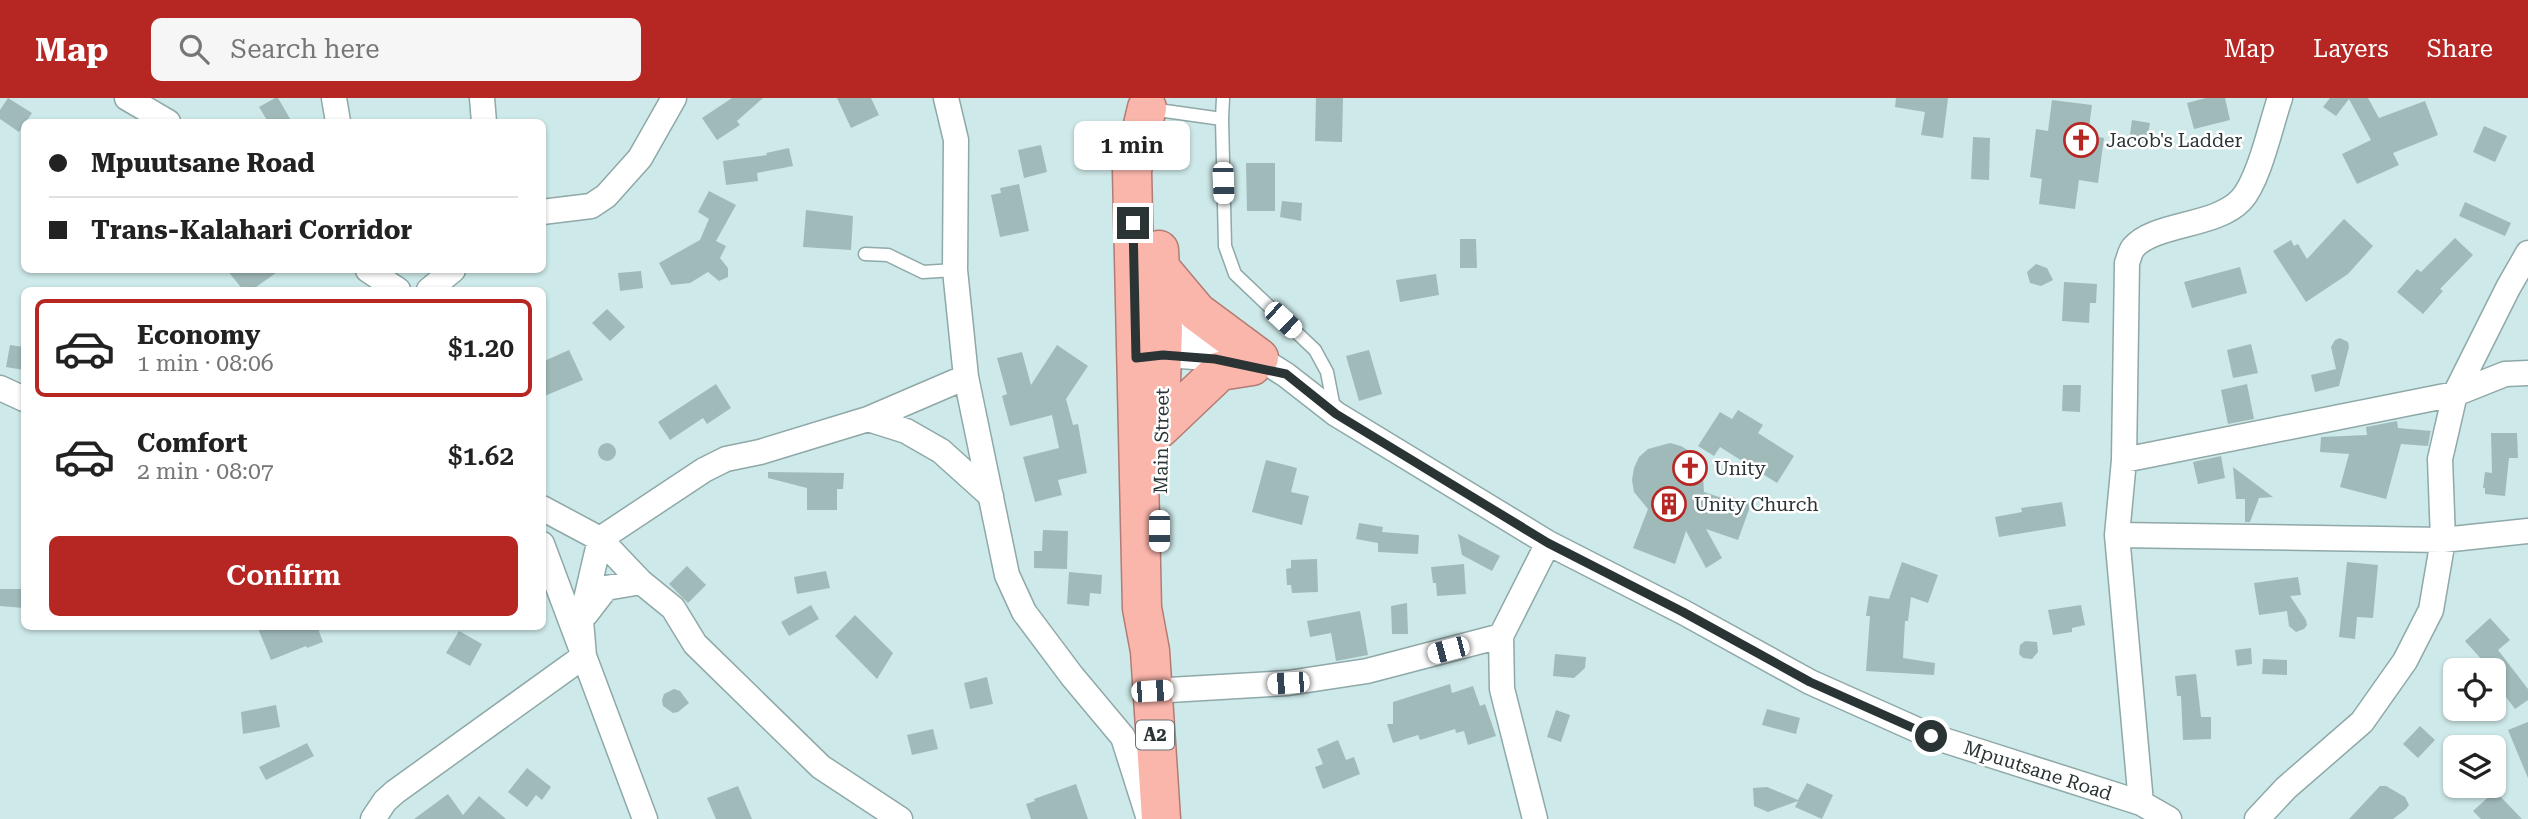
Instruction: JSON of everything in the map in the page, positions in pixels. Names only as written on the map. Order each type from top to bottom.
[{"type":"highway","name":"A2","points":[[1147,103],[1160,268],[1149,343]]},
{"type":"highway","name":"A2","points":[[1147,103],[1132,170],[1149,343]]},
{"type":"highway","points":[[1160,268],[1196,312],[1266,366]]},
{"type":"highway","name":"Main Street","points":[[1149,343],[1159,429],[1159,607],[1150,651]]},
{"type":"highway","name":"Main Street","points":[[1149,343],[1142,608],[1150,651],[1161,819]]},
{"type":"highway","points":[[1159,429],[1220,371],[1266,366]]},
{"type":"street","points":[[127,98],[163,119]]},
{"type":"street","points":[[334,98],[338,119]]},
{"type":"street","points":[[482,98],[484,119]]},
{"type":"street","points":[[546,212],[590,206],[606,195],[640,158],[674,98]]},
{"type":"street","points":[[946,98],[956,140],[955,270],[966,377],[1007,575],[1024,612],[1072,676],[1123,737],[1149,819]]},
{"type":"street","points":[[2141,803],[2116,536],[2124,460],[2127,263],[2133,248],[2147,237],[2225,212],[2242,199],[2252,183],[2280,98]]},
{"type":"street","points":[[2257,819],[2286,789],[2362,722],[2404,661],[2431,610],[2443,540],[2440,459],[2455,394],[2528,253]]},
{"type":"street","points":[[372,273],[394,287]]},
{"type":"street","points":[[433,287],[449,273]]},
{"type":"street","name":"Mpuutsane Road","points":[[1149,343],[1215,359],[1266,366],[1336,414],[1548,543],[1683,612],[1810,682],[1931,736],[2141,803],[2169,819]]},
{"type":"street","points":[[2124,460],[2455,394],[2505,374],[2528,373]]},
{"type":"street","points":[[584,656],[581,621],[600,539],[704,470],[726,459],[760,452],[868,419],[966,377]]},
{"type":"street","points":[[0,388],[21,398]]},
{"type":"street","points":[[868,419],[906,430],[941,451],[991,496]]},
{"type":"street","points":[[546,510],[600,539],[641,582],[673,608],[695,644],[821,766],[900,819]]},
{"type":"street","points":[[2116,536],[2443,540],[2528,531]]},
{"type":"street","points":[[1535,819],[1502,689],[1502,636],[1548,543]]},
{"type":"street","points":[[548,576],[584,656],[645,819]]},
{"type":"street","points":[[581,621],[606,588],[641,582]]},
{"type":"street","points":[[1152,691],[1288,683],[1367,671],[1502,636]]},
{"type":"street","points":[[373,819],[395,792],[584,656]]},
{"type":"lane","points":[[1223,98],[1225,246],[1236,274],[1315,350],[1327,372],[1336,414]]},
{"type":"lane","points":[[1147,103],[1222,119]]},
{"type":"lane","points":[[866,254],[888,255],[923,272],[955,270]]},
{"type":"building","points":[[8,98],[32,113],[28,119],[21,119],[19,132],[0,119],[0,110]]},
{"type":"building","points":[[278,98],[290,119],[266,119],[259,107]]},
{"type":"building","points":[[732,98],[763,98],[737,121],[740,125],[717,140],[702,118]]},
{"type":"building","points":[[837,98],[871,98],[879,115],[851,128]]},
{"type":"building","points":[[1316,98],[1343,98],[1342,142],[1315,141]]},
{"type":"building","points":[[1896,98],[1948,98],[1943,138],[1921,135],[1925,112],[1895,107]]},
{"type":"building","points":[[2206,98],[2225,98],[2230,120],[2194,129],[2187,103]]},
{"type":"building","points":[[2330,98],[2368,98],[2379,118],[2425,101],[2438,135],[2393,153],[2399,165],[2357,184],[2342,154],[2371,140],[2349,99],[2336,116],[2323,107]]},
{"type":"building","points":[[2052,100],[2092,105],[2088,135],[2104,138],[2098,183],[2079,180],[2075,209],[2039,204],[2042,179],[2030,177],[2036,129],[2048,131]]},
{"type":"building","points":[[2132,120],[2150,123],[2146,144],[2129,142]]},
{"type":"building","points":[[2484,126],[2507,136],[2495,162],[2473,152]]},
{"type":"building","points":[[1973,137],[1990,138],[1989,180],[1971,179]]},
{"type":"building","points":[[1041,145],[1047,172],[1024,178],[1018,150]]},
{"type":"building","points":[[789,148],[793,166],[757,173],[758,181],[726,185],[723,161],[767,155],[766,153]]},
{"type":"building","points":[[1246,163],[1275,163],[1275,211],[1247,211]]},
{"type":"building","points":[[1019,184],[1029,231],[1000,237],[991,195],[1001,193],[1000,188]]},
{"type":"building","points":[[709,191],[736,205],[716,241],[726,246],[720,258],[728,268],[728,277],[719,281],[708,272],[690,283],[671,285],[659,263],[700,240],[709,219],[698,212]]},
{"type":"building","points":[[1282,201],[1302,203],[1301,221],[1280,217]]},
{"type":"building","points":[[2465,202],[2511,223],[2505,236],[2459,216]]},
{"type":"building","points":[[806,210],[853,216],[851,250],[803,247]]},
{"type":"building","points":[[2344,219],[2373,246],[2348,274],[2306,302],[2273,251],[2291,240],[2294,246],[2298,244],[2307,259]]},
{"type":"building","points":[[2455,238],[2473,255],[2440,289],[2443,291],[2423,314],[2397,292],[2417,269],[2421,272]]},
{"type":"building","points":[[1460,239],[1476,239],[1477,268],[1460,268]]},
{"type":"building","points":[[2036,264],[2047,268],[2053,280],[2041,286],[2030,283],[2027,272]]},
{"type":"building","points":[[2240,267],[2247,293],[2192,308],[2184,282]]},
{"type":"building","points":[[641,271],[643,288],[620,291],[618,273]]},
{"type":"building","points":[[229,273],[276,273],[256,287],[241,287]]},
{"type":"building","points":[[1436,274],[1439,295],[1400,302],[1396,280]]},
{"type":"building","points":[[2064,282],[2097,284],[2096,303],[2090,303],[2089,323],[2062,321]]},
{"type":"building","points":[[607,309],[625,327],[610,341],[592,323]]},
{"type":"building","points":[[2340,338],[2348,342],[2349,347],[2339,386],[2315,392],[2311,375],[2336,369],[2331,347],[2335,340]]},
{"type":"building","points":[[2251,344],[2258,373],[2233,378],[2227,350]]},
{"type":"building","points":[[10,345],[21,347],[21,370],[6,367]]},
{"type":"building","points":[[1057,345],[1088,366],[1066,399],[1073,425],[1078,424],[1087,473],[1058,480],[1062,495],[1035,502],[1023,457],[1059,448],[1052,415],[1010,426],[1002,396],[1007,394],[997,358],[1022,352],[1031,385]]},
{"type":"building","points":[[569,350],[583,380],[546,395],[546,360]]},
{"type":"building","points":[[1369,350],[1382,394],[1359,401],[1346,356]]},
{"type":"building","points":[[716,384],[731,408],[707,424],[703,418],[670,440],[658,422]]},
{"type":"building","points":[[2247,384],[2254,419],[2228,424],[2221,390]]},
{"type":"building","points":[[2063,385],[2081,385],[2080,412],[2062,411]]},
{"type":"building","points":[[1738,410],[1763,425],[1758,433],[1794,456],[1777,483],[1720,447],[1714,456],[1698,446],[1720,412],[1732,419]]},
{"type":"building","points":[[2397,421],[2398,428],[2431,431],[2428,446],[2401,444],[2386,499],[2340,487],[2349,454],[2320,452],[2321,437],[2367,435],[2366,427]]},
{"type":"building","points":[[2491,433],[2517,433],[2518,458],[2509,458],[2505,496],[2485,494],[2483,488],[2485,472],[2492,473]]},
{"type":"building","points":[[607,443],[613,446],[616,452],[613,458],[607,461],[601,458],[598,452],[601,446]]},
{"type":"building","points":[[1670,443],[1681,446],[1702,459],[1704,492],[1728,500],[1730,496],[1751,504],[1738,540],[1706,529],[1722,558],[1706,568],[1686,531],[1675,564],[1633,548],[1648,509],[1634,492],[1634,468],[1639,457],[1648,449]]},
{"type":"building","points":[[2221,456],[2225,478],[2198,484],[2193,462]]},
{"type":"building","points":[[1266,460],[1297,468],[1291,492],[1309,496],[1302,525],[1252,512]]},
{"type":"building","points":[[2233,467],[2273,497],[2259,498],[2250,522],[2245,522],[2245,499],[2236,499]]},
{"type":"building","points":[[768,472],[844,473],[843,489],[837,489],[837,510],[807,510],[807,488],[768,478]]},
{"type":"building","points":[[2062,502],[2066,526],[1999,537],[1995,517],[2022,512],[2021,508]]},
{"type":"building","points":[[1359,523],[1383,527],[1382,532],[1419,535],[1418,554],[1378,552],[1378,543],[1356,539]]},
{"type":"building","points":[[1043,530],[1068,531],[1067,569],[1034,568],[1034,551],[1042,551]]},
{"type":"building","points":[[1458,534],[1500,556],[1492,571],[1462,555]]},
{"type":"building","points":[[1317,559],[1318,592],[1292,593],[1291,585],[1287,585],[1286,569],[1291,568],[1291,560]]},
{"type":"building","points":[[1902,562],[1938,575],[1928,603],[1911,597],[1908,621],[1905,621],[1903,658],[1935,663],[1934,675],[1866,671],[1870,616],[1866,616],[1869,596],[1889,599]]},
{"type":"building","points":[[2347,562],[2378,565],[2373,618],[2357,617],[2355,639],[2339,637]]},
{"type":"building","points":[[1464,564],[1466,594],[1437,596],[1431,567]]},
{"type":"building","points":[[687,566],[706,585],[688,603],[669,584]]},
{"type":"building","points":[[826,571],[830,588],[797,594],[794,577]]},
{"type":"building","points":[[1069,572],[1102,575],[1101,594],[1090,593],[1089,606],[1067,604]]},
{"type":"building","points":[[2298,577],[2301,595],[2290,596],[2307,625],[2296,632],[2289,626],[2287,611],[2259,615],[2254,583]]},
{"type":"building","points":[[0,589],[21,589],[21,608],[0,606]]},
{"type":"building","points":[[1407,603],[1408,634],[1392,634],[1391,606]]},
{"type":"building","points":[[811,605],[819,619],[789,636],[781,622]]},
{"type":"building","points":[[2081,605],[2085,625],[2072,628],[2072,632],[2053,635],[2048,610]]},
{"type":"building","points":[[1360,611],[1368,655],[1336,661],[1331,633],[1310,637],[1307,621]]},
{"type":"building","points":[[855,615],[893,653],[877,679],[835,636]]},
{"type":"building","points":[[2490,618],[2510,640],[2498,650],[2504,658],[2480,658],[2465,641]]},
{"type":"building","points":[[259,630],[318,630],[323,642],[271,660]]},
{"type":"building","points":[[459,631],[482,644],[470,666],[446,653]]},
{"type":"building","points":[[2025,641],[2037,642],[2038,652],[2032,659],[2023,658],[2019,654],[2020,645]]},
{"type":"building","points":[[2251,648],[2252,664],[2237,666],[2235,650]]},
{"type":"building","points":[[1555,654],[1586,657],[1585,668],[1574,678],[1553,676]]},
{"type":"building","points":[[2263,659],[2287,660],[2287,675],[2262,674]]},
{"type":"building","points":[[2506,660],[2528,689],[2528,700],[2515,709],[2506,697]]},
{"type":"building","points":[[2196,674],[2201,717],[2211,717],[2211,739],[2183,740],[2181,696],[2177,696],[2175,676]]},
{"type":"building","points":[[987,677],[993,704],[970,709],[964,683]]},
{"type":"building","points":[[1450,684],[1452,693],[1473,686],[1480,706],[1485,704],[1496,736],[1468,745],[1464,731],[1456,733],[1455,729],[1420,740],[1418,735],[1393,743],[1387,724],[1393,724],[1393,702]]},
{"type":"building","points":[[674,689],[680,691],[689,703],[673,713],[663,706],[662,700],[664,694]]},
{"type":"building","points":[[276,705],[280,727],[243,734],[241,712]]},
{"type":"building","points":[[1767,709],[1800,718],[1796,734],[1762,725]]},
{"type":"building","points":[[1556,710],[1570,715],[1561,742],[1547,737]]},
{"type":"building","points":[[2528,722],[2528,778],[2508,730]]},
{"type":"building","points":[[2420,726],[2435,740],[2418,758],[2403,744]]},
{"type":"building","points":[[933,729],[938,749],[912,755],[907,735]]},
{"type":"building","points":[[1338,740],[1346,760],[1354,757],[1360,774],[1323,789],[1315,767],[1323,764],[1317,749]]},
{"type":"building","points":[[307,743],[314,756],[266,780],[259,767]]},
{"type":"building","points":[[527,768],[551,787],[542,800],[536,795],[527,807],[508,792]]},
{"type":"building","points":[[1807,783],[1833,795],[1822,819],[1795,807],[1798,801],[1768,812],[1754,806],[1753,788],[1767,787],[1798,800]]},
{"type":"building","points":[[1076,784],[1088,819],[1031,819],[1026,804]]},
{"type":"building","points":[[738,786],[752,819],[716,819],[707,798]]},
{"type":"building","points":[[2380,786],[2386,786],[2405,797],[2409,805],[2406,809],[2393,819],[2349,819]]},
{"type":"building","points":[[448,794],[463,815],[479,796],[506,819],[414,819]]},
{"type":"building","points":[[2487,798],[2502,798],[2522,819],[2481,819],[2473,811]]},
{"type":"place","name":"Jacob's Ladder","points":[[2081,140]]},
{"type":"place","name":"Unity","points":[[1690,468]]},
{"type":"place","name":"Unity Church","points":[[1669,504]]},
{"type":"route","points":[[1133,223],[1136,358],[1163,355],[1215,359],[1286,374],[1336,414],[1548,543],[1683,612],[1810,682],[1931,736]]}]
